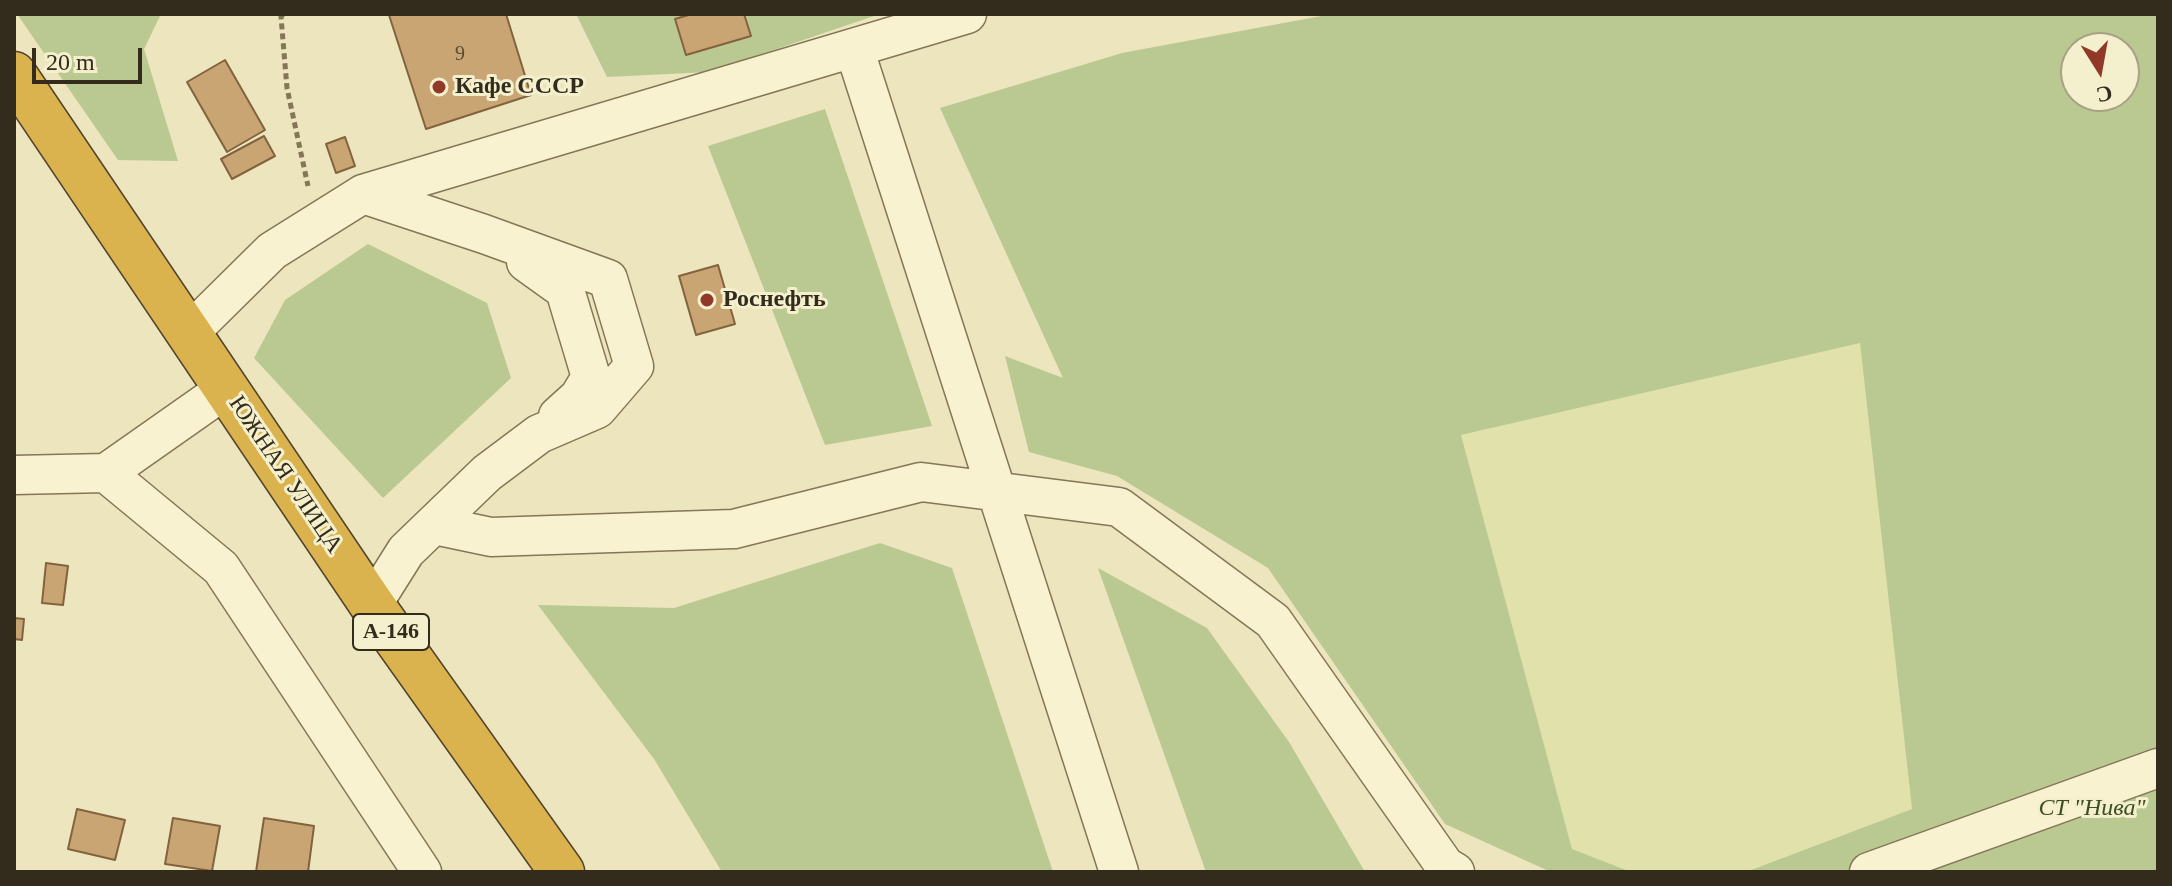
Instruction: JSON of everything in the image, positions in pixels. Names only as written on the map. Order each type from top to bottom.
[{"type":"highway","name":"ЮЖНАЯ УЛИЦА","points":[[14,74],[372,605],[562,872]]},
{"type":"street","points":[[190,332],[272,251],[363,194],[967,14]]},
{"type":"street","points":[[854,48],[1119,872]]},
{"type":"street","points":[[363,194],[608,279],[634,366],[597,409],[539,434],[487,473],[406,551],[372,605]]},
{"type":"street","points":[[14,475],[106,473],[227,388]]},
{"type":"street","points":[[106,473],[221,568],[422,872]]},
{"type":"street","points":[[434,525],[491,537],[734,529],[921,482],[1119,507],[1273,621],[1445,866],[1455,872]]},
{"type":"street","points":[[1869,872],[2158,768]]},
{"type":"path","points":[[283,14],[287,88],[316,223]]},
{"type":"green space","points":[[17,14],[161,14],[144,49],[178,161],[118,160]]},
{"type":"green space","points":[[576,14],[880,14],[709,72],[607,77]]},
{"type":"green space","name":"СТ \"Нива\"","points":[[1332,14],[2158,14],[2158,872],[1746,872],[1912,809],[1860,343],[1461,435],[1572,849],[1631,872],[1551,872],[1445,824],[1268,568],[1117,476],[1029,452],[1005,356],[1063,378],[940,108],[1122,53]]},
{"type":"green space","points":[[825,109],[932,426],[825,445],[708,146]]},
{"type":"green space","points":[[368,244],[487,303],[511,378],[383,498],[254,358],[285,300]]},
{"type":"green space","points":[[1860,343],[1912,809],[1746,872],[1631,872],[1572,849],[1461,435]]},
{"type":"green space","points":[[880,543],[952,568],[1053,872],[722,872],[654,759],[538,605],[674,608]]},
{"type":"green space","points":[[1098,568],[1207,628],[1289,742],[1365,872],[1206,872]]},
{"type":"building","points":[[506,14],[531,95],[426,129],[389,15]]},
{"type":"building","points":[[692,14],[744,14],[751,36],[686,55],[675,19]]},
{"type":"building","points":[[225,60],[265,130],[227,152],[187,82]]},
{"type":"building","points":[[264,136],[275,156],[232,179],[221,159]]},
{"type":"building","points":[[345,137],[355,166],[336,173],[326,144]]},
{"type":"building","name":"Роснефть","points":[[718,265],[735,324],[696,335],[679,276]]},
{"type":"building","points":[[46,563],[68,566],[63,605],[42,603]]},
{"type":"building","points":[[14,618],[24,619],[22,640],[14,639]]},
{"type":"building","points":[[77,809],[125,820],[115,860],[68,849]]},
{"type":"building","points":[[173,818],[220,826],[212,871],[165,864]]},
{"type":"building","points":[[264,818],[314,826],[308,872],[256,872]]},
{"type":"place","name":"Кафе СССР","points":[[439,87]]},
{"type":"place","name":"Роснефть","points":[[707,300]]}]
